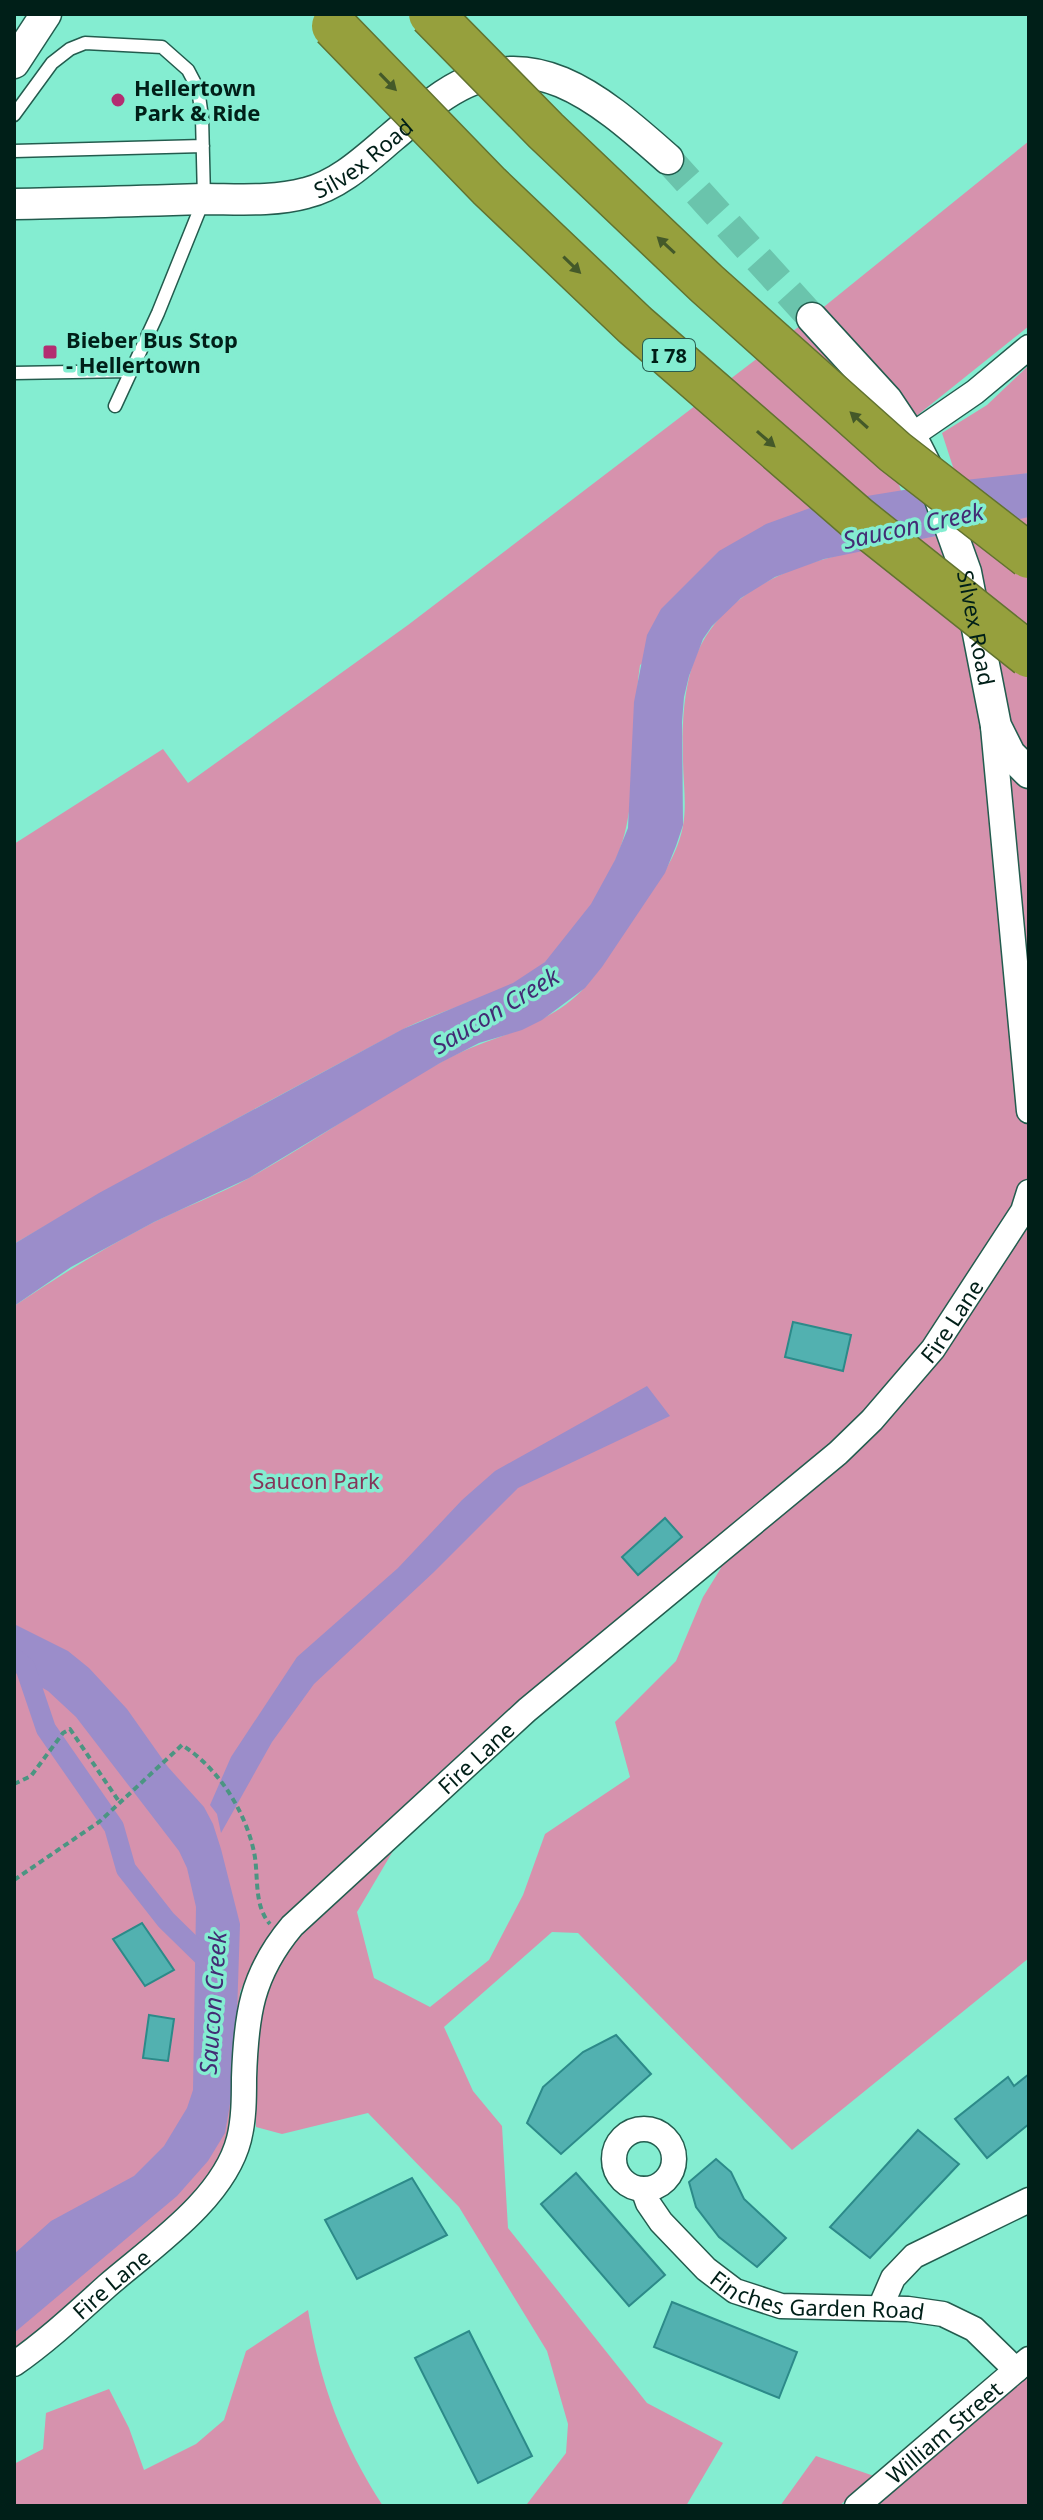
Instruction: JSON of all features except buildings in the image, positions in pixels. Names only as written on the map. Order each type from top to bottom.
[{"type":"highway","points":[[431,14],[546,131],[719,294],[895,452],[1029,556]]},
{"type":"highway","name":"I 78","points":[[334,26],[489,186],[635,325],[858,519],[1029,655]]},
{"type":"street","points":[[14,63],[46,14]]},
{"type":"street","name":"Silvex Road","points":[[14,204],[283,197],[320,189],[361,162],[446,94],[499,72],[518,71],[568,83],[619,116],[668,159]]},
{"type":"street","points":[[812,318],[872,381],[911,436],[975,392],[1029,347]]},
{"type":"street","name":"Silvex Road","points":[[911,436],[932,477],[960,551],[992,711],[1001,740],[1029,773]]},
{"type":"street","points":[[992,711],[1029,1111]]},
{"type":"street","points":[[1009,920],[1029,905]]},
{"type":"street","name":"Fire Lane","points":[[14,2364],[193,2211],[224,2175],[239,2137],[245,2040],[252,1995],[269,1955],[282,1938],[318,1900],[527,1710],[838,1453],[872,1420],[933,1349],[1023,1211],[1029,1192]]},
{"type":"street","name":"Finches Garden Road","points":[[643,2189],[661,2222],[706,2269],[735,2291],[781,2306],[927,2311],[960,2321],[1022,2365]]},
{"type":"street","points":[[880,2308],[893,2278],[914,2256],[1029,2200]]},
{"type":"street","name":"William Street","points":[[857,2506],[1022,2365]]},
{"type":"lane","points":[[14,115],[52,63],[85,43],[157,45],[177,58],[195,82],[201,106],[204,199],[182,257],[115,406]]},
{"type":"lane","points":[[14,151],[203,146]]},
{"type":"lane","points":[[14,373],[130,371]]},
{"type":"path","points":[[14,1784],[31,1776],[63,1733],[70,1729],[120,1803]]},
{"type":"path","points":[[14,1880],[99,1822],[182,1745],[211,1768],[240,1814],[254,1854],[255,1876],[265,1918],[282,1938]]},
{"type":"green space","points":[[1029,141],[1029,326],[914,418],[820,310]]},
{"type":"green space","points":[[801,325],[848,375],[883,433],[901,491],[879,495],[640,665],[632,792],[623,840],[601,888],[553,955],[509,986],[400,1031],[14,1244],[14,844],[163,749],[188,783],[408,625]]},
{"type":"green space","name":"Saucon Park","points":[[1029,365],[1029,473],[1003,478],[1029,507],[1029,1958],[792,2150],[578,1933],[552,1932],[444,2027],[473,2091],[502,2126],[508,2228],[647,2403],[723,2443],[686,2506],[521,2506],[527,2504],[566,2453],[568,2424],[547,2351],[459,2207],[368,2113],[282,2134],[256,2127],[255,2042],[259,2010],[272,1975],[301,1935],[393,1851],[357,1912],[374,1978],[430,2007],[489,1960],[523,1895],[545,1834],[630,1777],[615,1722],[676,1661],[703,1597],[721,1568],[707,1552],[335,1873],[259,1950],[240,1992],[232,2127],[215,2170],[171,2219],[14,2355],[14,1306],[134,1233],[274,1164],[445,1060],[538,1021],[571,1000],[605,962],[662,875],[680,839],[685,809],[685,702],[689,677],[709,632],[724,613],[745,595],[794,569],[844,554],[973,529],[942,433],[987,405]]},
{"type":"green space","points":[[308,2310],[326,2388],[344,2436],[383,2506],[14,2506],[14,2464],[43,2449],[46,2413],[109,2389],[129,2428],[144,2470],[196,2444],[224,2420],[246,2351]]},
{"type":"green space","points":[[1029,2375],[1029,2506],[875,2506]]},
{"type":"green space","points":[[816,2456],[874,2476],[839,2506],[780,2506]]},
{"type":"water","name":"Saucon Creek","points":[[1029,473],[1029,517],[824,559],[775,577],[741,598],[712,626],[703,639],[684,697],[683,825],[676,846],[665,873],[585,988],[542,1020],[522,1030],[479,1043],[440,1063],[249,1178],[154,1222],[71,1267],[14,1306],[14,1244],[99,1193],[403,1029],[513,983],[545,962],[591,904],[628,828],[634,702],[647,635],[661,609],[719,551],[766,524],[824,503]]},
{"type":"water","points":[[647,1386],[670,1416],[518,1488],[314,1684],[272,1742],[221,1833],[217,1814],[210,1805],[231,1757],[297,1657],[398,1568],[462,1500],[495,1471]]},
{"type":"water","name":"Saucon Creek","points":[[14,1624],[68,1651],[89,1668],[127,1709],[168,1767],[204,1807],[221,1849],[240,1924],[235,2075],[225,2133],[208,2161],[177,2196],[14,2333],[14,2254],[51,2221],[134,2176],[164,2146],[187,2108],[193,2090],[196,1907],[187,1868],[179,1851],[76,1717],[48,1691],[14,1672]]},
{"type":"waterway","name":"Saucon Creek","points":[[14,1658],[25,1667],[46,1729],[114,1827],[126,1869],[166,1920],[212,1965]]},
{"type":"tunnel","points":[[668,159],[812,318]]},
{"type":"place","name":"Hellertown Park & Ride","points":[[118,100]]},
{"type":"place","name":"Bieber Bus Stop - Hellertown","points":[[50,352]]}]
